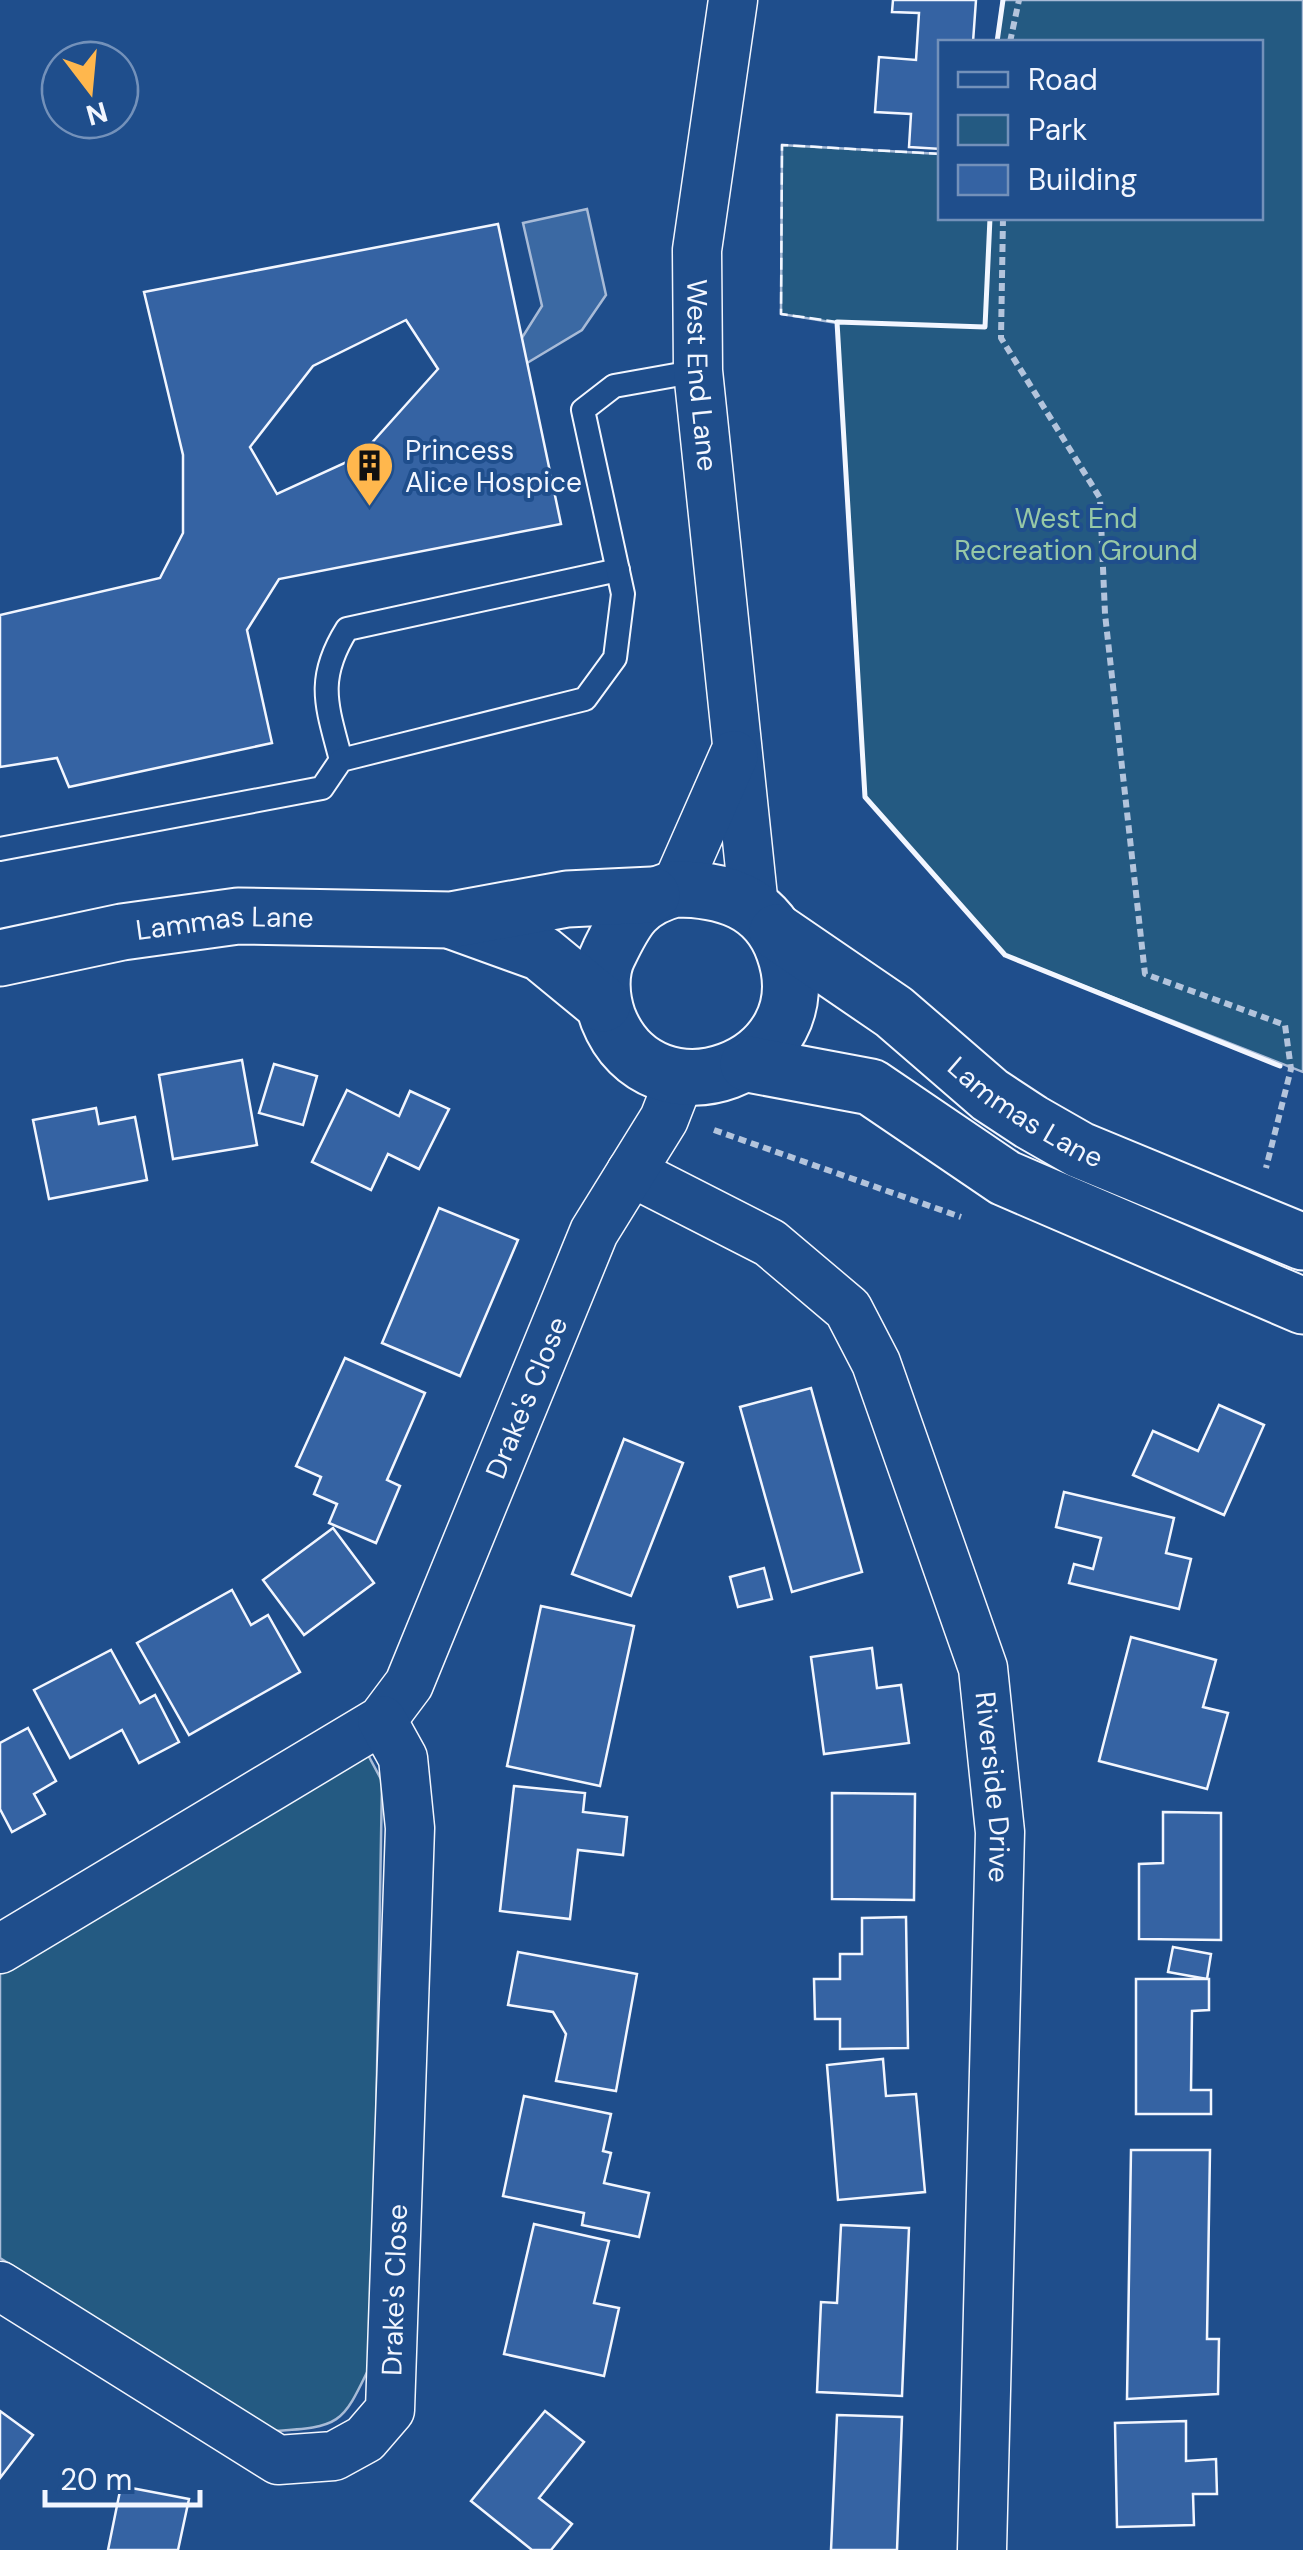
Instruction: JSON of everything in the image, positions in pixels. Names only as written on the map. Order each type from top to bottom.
[{"type":"main road","points":[[712,889],[766,920],[791,971],[790,1004],[779,1032],[748,1064],[718,1077],[680,1078],[635,1057],[614,1032],[603,1004],[603,964],[630,909],[664,892],[712,889]]},
{"type":"main road","name":"Lammas Lane","points":[[0,958],[122,932],[238,916],[452,920],[567,900],[664,892]]},
{"type":"main road","name":"Lammas Lane","points":[[452,920],[541,953],[603,1004]]},
{"type":"main road","name":"Lammas Lane","points":[[766,920],[894,1012],[990,1095],[1030,1122],[1080,1150],[1303,1242]]},
{"type":"main road","points":[[748,1064],[871,1087],[1004,1178],[1303,1306]]},
{"type":"street","name":"West End Lane","points":[[733,0],[697,250],[698,371],[736,751],[766,920]]},
{"type":"street","name":"West End Lane","points":[[664,892],[736,751]]},
{"type":"street","name":"Drake's Close","points":[[0,1950],[382,1720],[409,1684],[542,1351],[594,1232],[664,1119],[680,1078]]},
{"type":"street","name":"Riverside Drive","points":[[631,1172],[770,1243],[848,1309],[876,1363],[983,1668],[1000,1832],[982,2550]]},
{"type":"street","name":"Drake's Close","points":[[0,2286],[278,2460],[334,2456],[365,2439],[390,2410],[410,1828],[403,1758],[382,1720]]},
{"type":"lane","points":[[0,849],[322,788],[341,760],[585,699],[616,658],[623,594],[584,410],[614,386],[698,371]]},
{"type":"lane","points":[[341,760],[323,692],[332,653],[347,629],[618,570]]},
{"type":"path","points":[[1010,40],[1019,0]]},
{"type":"path","points":[[1004,220],[1001,338],[1100,498],[1102,614],[1145,974],[1285,1025],[1292,1069],[1252,1222]]},
{"type":"green space","name":"West End Recreation Ground","points":[[1002,0],[1303,0],[1303,1072],[1005,955],[865,797],[837,323],[781,314],[782,145],[938,154],[938,220],[1263,220],[1263,40],[997,40]]},
{"type":"green space","points":[[367,1753],[382,1781],[372,2362],[354,2398],[338,2418],[314,2427],[273,2431],[0,2258],[0,1972]]},
{"type":"shaded area","points":[[587,209],[606,295],[582,330],[527,363],[518,344],[542,306],[523,223]]},
{"type":"building","points":[[893,0],[976,0],[973,40],[938,40],[938,149],[909,147],[911,114],[875,112],[879,57],[916,60],[919,13],[892,12]]},
{"type":"building","name":"Princess Alice Hospice","points":[[498,224],[561,524],[279,579],[247,630],[272,743],[69,787],[57,758],[0,767],[0,615],[160,578],[183,533],[183,455],[144,292]],"holes":[[[406,320],[438,369],[360,456],[277,494],[250,447],[313,366]]]},
{"type":"building","points":[[242,1060],[257,1145],[173,1159],[159,1075]]},
{"type":"building","points":[[274,1064],[317,1076],[303,1125],[259,1113]]},
{"type":"building","points":[[347,1090],[399,1116],[410,1091],[449,1109],[419,1169],[388,1154],[371,1190],[312,1162]]},
{"type":"building","points":[[96,1108],[99,1124],[135,1117],[147,1180],[49,1199],[33,1120]]},
{"type":"building","points":[[439,1208],[518,1240],[460,1376],[382,1343]]},
{"type":"building","points":[[345,1358],[425,1393],[387,1480],[400,1486],[376,1543],[329,1523],[337,1504],[314,1494],[321,1477],[296,1466]]},
{"type":"building","points":[[811,1388],[862,1572],[792,1592],[740,1407]]},
{"type":"building","points":[[1219,1405],[1264,1425],[1224,1515],[1133,1475],[1153,1431],[1198,1451]]},
{"type":"building","points":[[624,1439],[683,1463],[631,1596],[572,1574]]},
{"type":"building","points":[[1064,1492],[1174,1518],[1166,1553],[1191,1559],[1179,1609],[1069,1583],[1074,1564],[1093,1569],[1101,1538],[1056,1527]]},
{"type":"building","points":[[333,1528],[374,1583],[304,1635],[263,1580]]},
{"type":"building","points":[[764,1568],[772,1599],[738,1607],[730,1577]]},
{"type":"building","points":[[232,1590],[251,1625],[268,1615],[300,1672],[189,1735],[137,1643]]},
{"type":"building","points":[[541,1606],[634,1626],[600,1786],[507,1766]]},
{"type":"building","points":[[1131,1637],[1216,1660],[1203,1707],[1228,1713],[1207,1789],[1099,1761]]},
{"type":"building","points":[[872,1648],[877,1688],[901,1685],[909,1743],[824,1754],[811,1657]]},
{"type":"building","points":[[111,1650],[140,1703],[155,1695],[179,1742],[139,1763],[122,1730],[70,1758],[34,1690]]},
{"type":"building","points":[[28,1728],[56,1781],[34,1794],[45,1814],[12,1832],[0,1809],[0,1743]]},
{"type":"building","points":[[514,1786],[585,1793],[583,1812],[627,1817],[623,1855],[578,1850],[570,1919],[500,1911]]},
{"type":"building","points":[[832,1793],[915,1794],[914,1900],[832,1899]]},
{"type":"building","points":[[1163,1812],[1221,1813],[1221,1940],[1139,1939],[1139,1864],[1163,1863]]},
{"type":"building","points":[[906,1917],[908,2048],[840,2049],[840,2019],[815,2019],[814,1979],[840,1979],[840,1954],[862,1954],[862,1918]]},
{"type":"building","points":[[1173,1947],[1211,1954],[1207,1979],[1168,1972]]},
{"type":"building","points":[[518,1952],[637,1974],[616,2091],[556,2081],[566,2034],[553,2012],[508,2005]]},
{"type":"building","points":[[1136,1979],[1209,1979],[1209,2010],[1192,2011],[1191,2090],[1211,2090],[1211,2114],[1136,2114]]},
{"type":"building","points":[[883,2059],[886,2096],[916,2094],[925,2192],[838,2200],[827,2065]]},
{"type":"building","points":[[524,2096],[611,2114],[603,2151],[611,2153],[604,2183],[649,2193],[639,2237],[582,2225],[584,2213],[503,2196]]},
{"type":"building","points":[[1131,2150],[1210,2150],[1207,2339],[1219,2339],[1218,2394],[1127,2399]]},
{"type":"building","points":[[534,2224],[609,2241],[594,2303],[619,2308],[604,2376],[504,2354]]},
{"type":"building","points":[[841,2225],[909,2228],[902,2396],[817,2392],[821,2302],[837,2303]]},
{"type":"building","points":[[0,2411],[33,2435],[0,2478]]},
{"type":"building","points":[[545,2411],[584,2442],[539,2498],[572,2524],[551,2550],[532,2550],[471,2501]]},
{"type":"building","points":[[837,2415],[902,2417],[897,2550],[831,2550]]},
{"type":"building","points":[[1186,2421],[1186,2461],[1216,2459],[1217,2494],[1193,2494],[1194,2525],[1117,2527],[1115,2423]]},
{"type":"building","points":[[121,2486],[189,2499],[178,2550],[108,2550]]},
{"type":"fence","points":[[938,154],[782,145],[781,314],[837,322],[985,327],[990,220]]},
{"type":"wall","points":[[997,40],[1003,0]]},
{"type":"wall","points":[[990,220],[985,327],[837,322],[865,797],[1005,955],[1280,1066]]},
{"type":"place","name":"Princess Alice Hospice","points":[[370,508]]}]
